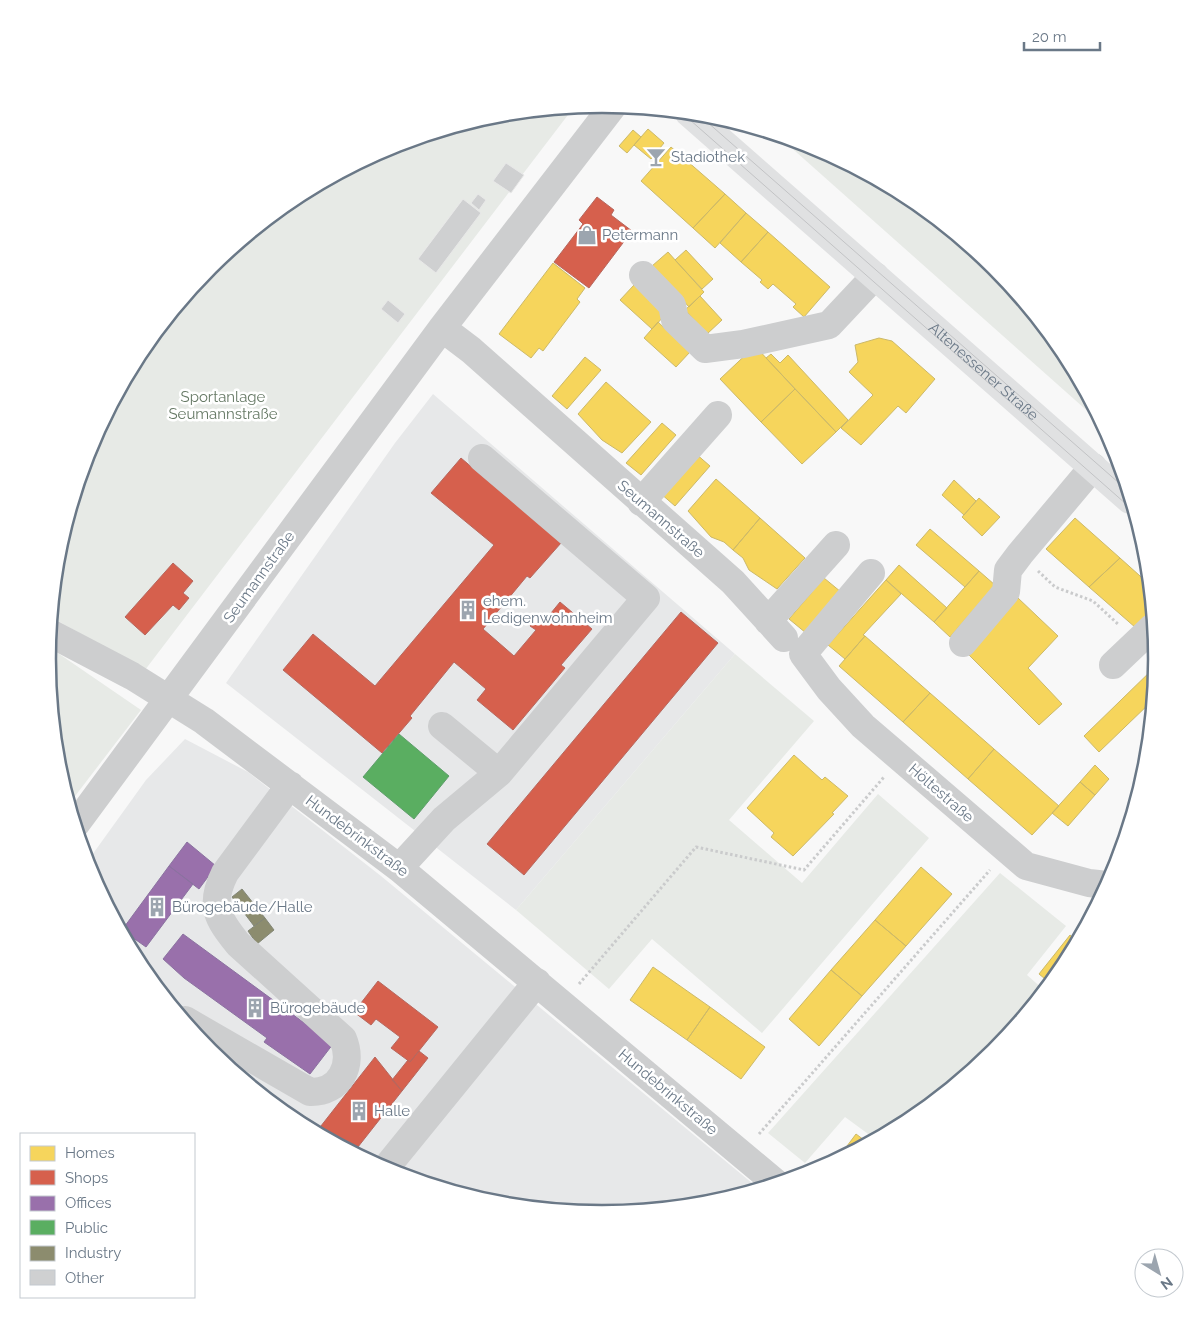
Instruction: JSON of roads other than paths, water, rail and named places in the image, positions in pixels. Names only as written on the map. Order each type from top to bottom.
[{"type":"main road","name":"Altenessener Straße","points":[[700,123],[1121,492]]},
{"type":"street","name":"Seumannstraße","points":[[80,818],[171,698],[442,328],[607,113]]},
{"type":"street","points":[[643,275],[672,305],[676,320],[705,349],[743,344],[829,325],[875,276]]},
{"type":"street","name":"Seumannstraße","points":[[442,328],[471,350],[733,582],[785,638]]},
{"type":"street","points":[[641,502],[718,415]]},
{"type":"street","points":[[399,868],[444,819],[499,773],[646,598],[482,458]]},
{"type":"street","points":[[963,642],[1006,592],[1008,570],[1093,467]]},
{"type":"street","points":[[785,638],[836,545]]},
{"type":"street","points":[[785,638],[871,573]]},
{"type":"street","points":[[1113,665],[1145,635]]},
{"type":"street","name":"Hundebrinkstraße","points":[[57,637],[171,698],[290,785],[399,868],[770,1178]]},
{"type":"street","name":"Höltestraße","points":[[785,638],[862,726],[1026,866],[1098,884]]},
{"type":"street","points":[[442,726],[499,773]]},
{"type":"street","points":[[203,1031],[310,1092],[320,1092],[329,1088],[346,1069],[348,1052],[343,1039],[238,944],[226,929],[217,911],[215,900],[218,887],[225,873],[290,785]]},
{"type":"street","points":[[391,1162],[537,982]]},
{"type":"tram line","points":[[691,121],[1124,503]]},
{"type":"tram line","points":[[710,124],[1118,482]]},
{"type":"place","name":"Stadiothek","points":[[656,157]]},
{"type":"place","name":"Petermann","points":[[587,235]]},
{"type":"place","name":"ehem. Ledigenwohnheim","points":[[468,610]]},
{"type":"place","name":"Bürogebäude/Halle","points":[[157,907]]},
{"type":"place","name":"Bürogebäude","points":[[255,1008]]},
{"type":"place","name":"Halle","points":[[359,1111]]},
{"type":"park label","name":"Sportanlage Seumannstraße","points":[[223,406]]}]
